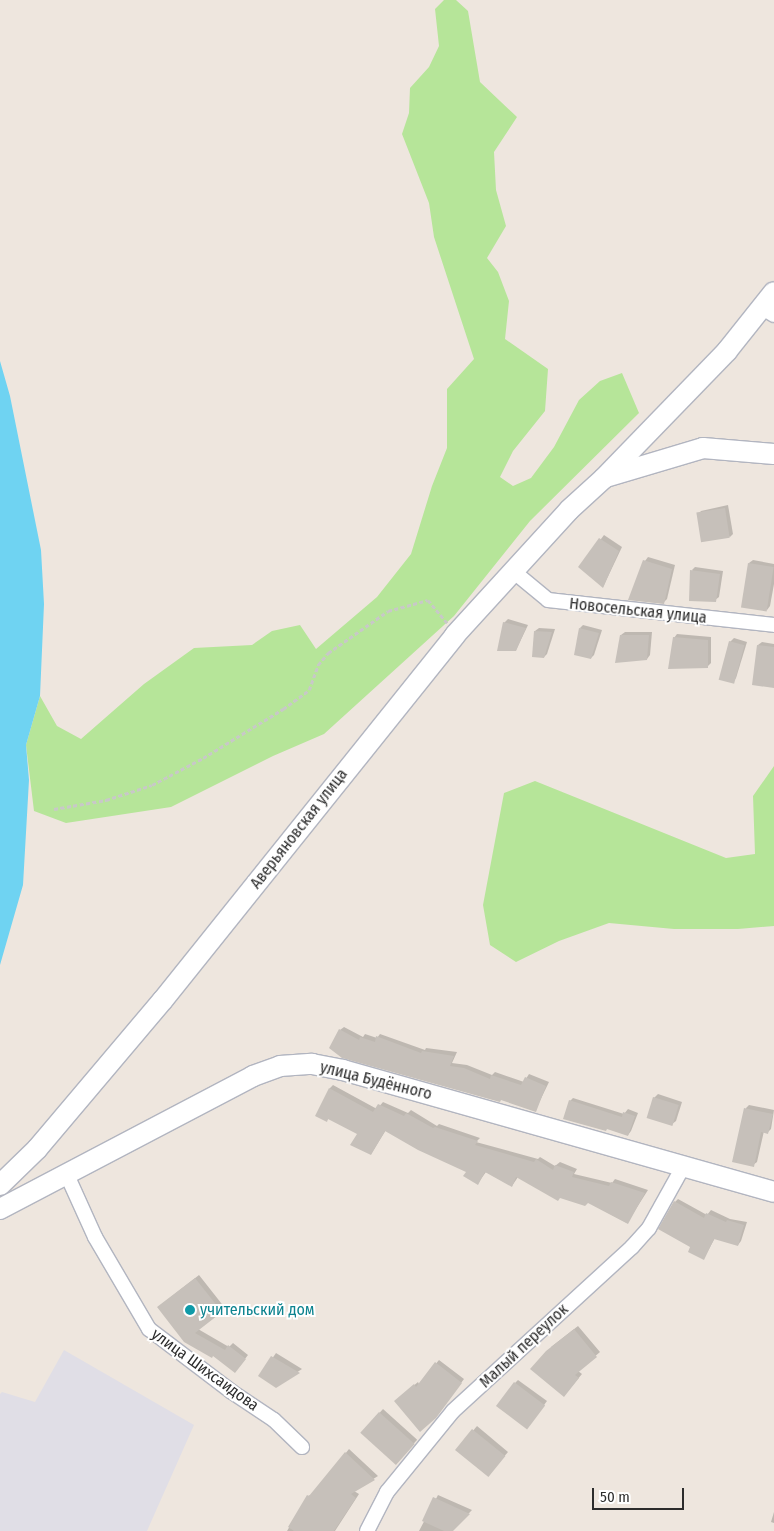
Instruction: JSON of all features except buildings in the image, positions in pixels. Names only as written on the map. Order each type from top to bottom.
[{"type":"street","name":"Аверьяновская улица","points":[[0,1185],[37,1149],[163,1000],[455,635],[569,510],[604,478],[770,305]]},
{"type":"street","points":[[604,478],[703,448],[774,454]]},
{"type":"street","name":"Новосельская улица","points":[[513,571],[548,600],[774,625]]},
{"type":"street","name":"улица Будённого","points":[[0,1209],[253,1076],[280,1066],[312,1064],[343,1070],[774,1192]]},
{"type":"street","name":"Малый переулок","points":[[367,1531],[387,1492],[453,1411],[649,1228],[684,1165]]},
{"type":"street","name":"улица Шихсаидова","points":[[67,1175],[95,1237],[149,1329],[232,1392],[274,1420],[302,1447]]},
{"type":"path","points":[[54,809],[106,800],[152,785],[203,758],[283,710],[309,690],[318,666],[328,653],[388,611],[428,600],[438,610],[455,635]]},
{"type":"shaded area","points":[[64,1350],[194,1425],[147,1531],[0,1531],[0,1394],[2,1392],[35,1402]]},
{"type":"green space","points":[[444,0],[456,0],[468,11],[480,82],[517,117],[494,152],[496,190],[506,226],[487,258],[498,272],[509,301],[505,339],[548,369],[545,411],[513,451],[500,477],[513,486],[531,478],[554,447],[579,400],[600,381],[622,373],[639,413],[530,521],[454,616],[324,734],[273,756],[171,807],[66,823],[34,811],[26,745],[40,696],[57,726],[81,739],[144,684],[194,648],[252,645],[272,631],[300,625],[316,649],[377,597],[411,554],[432,486],[447,448],[447,389],[474,359],[434,237],[429,203],[402,134],[409,113],[410,88],[429,67],[439,46],[435,9]]},
{"type":"green space","points":[[774,766],[774,926],[738,929],[674,929],[609,923],[559,941],[516,962],[490,945],[483,905],[504,793],[535,781],[726,858],[755,854],[753,796]]},
{"type":"water","points":[[0,361],[10,396],[41,550],[44,604],[40,696],[26,745],[29,780],[23,885],[0,965]]},
{"type":"place","name":"учительский дом","points":[[190,1310]]}]
